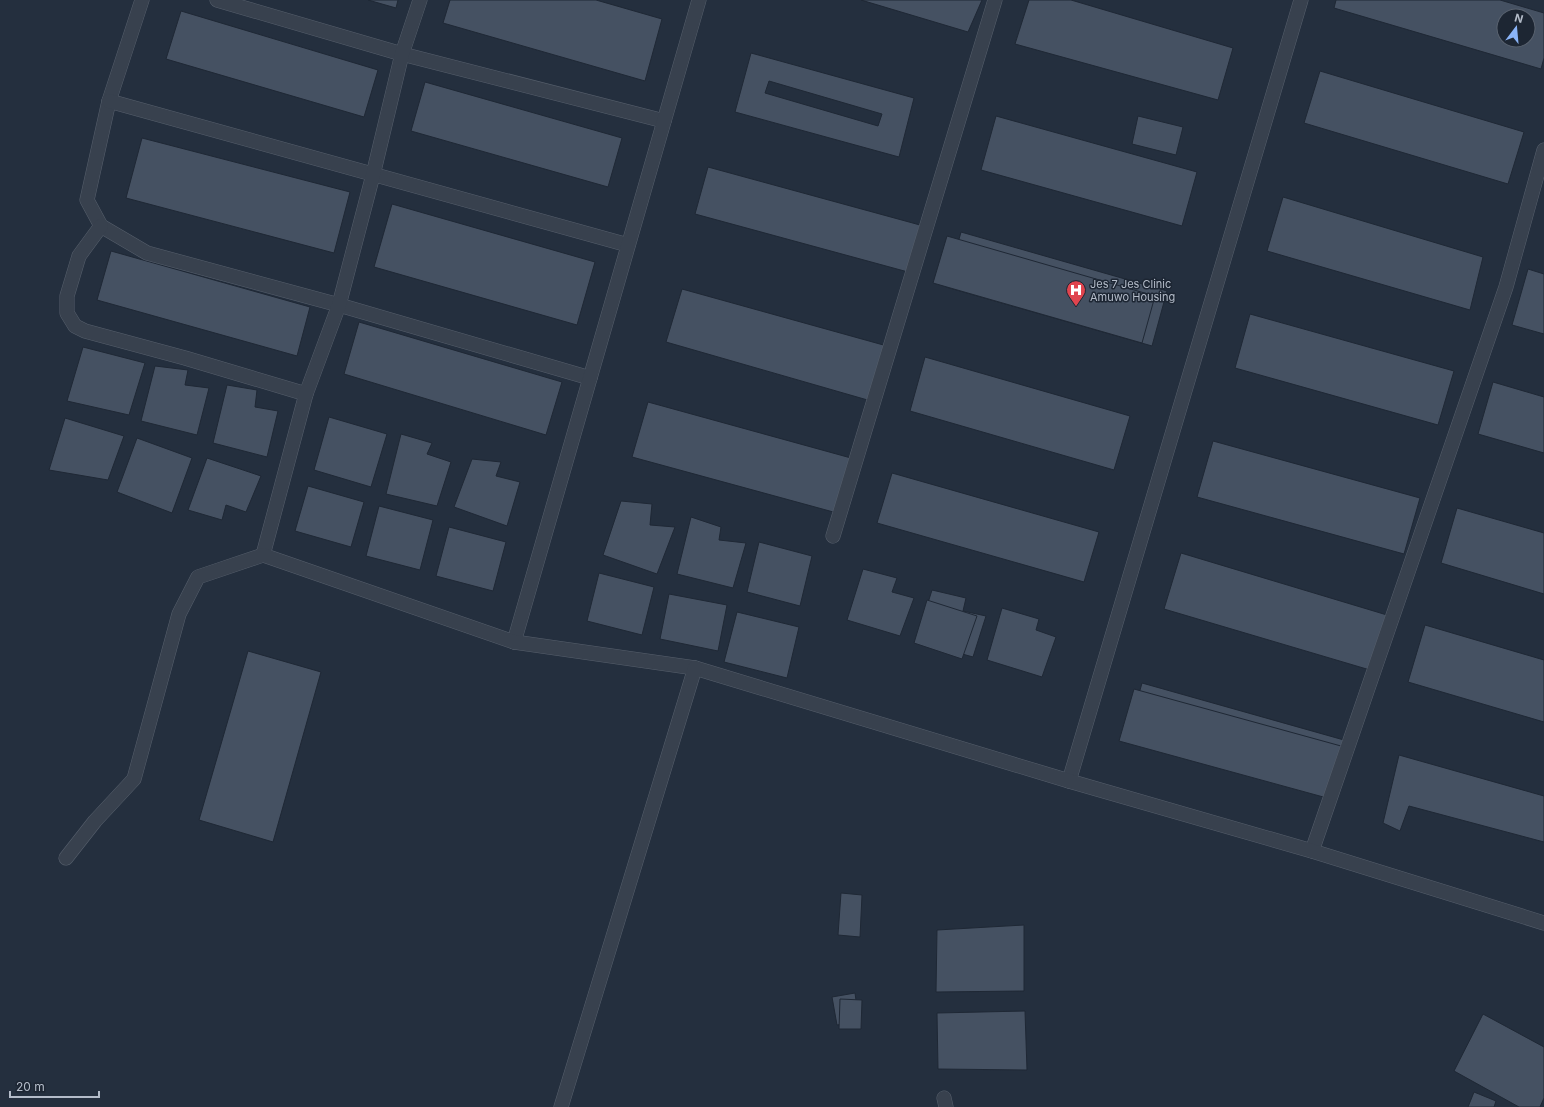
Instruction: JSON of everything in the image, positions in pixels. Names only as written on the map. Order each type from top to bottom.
[{"type":"lane","points":[[142,0],[109,101],[87,200],[101,226],[147,253],[339,305],[590,378]]},
{"type":"lane","points":[[217,0],[402,54],[664,121]]},
{"type":"lane","points":[[263,555],[306,394],[339,305],[373,175],[402,54],[420,0]]},
{"type":"lane","points":[[514,642],[699,0]]},
{"type":"lane","points":[[832,536],[994,0]]},
{"type":"lane","points":[[1069,781],[1301,0]]},
{"type":"lane","points":[[109,101],[628,245]]},
{"type":"lane","points":[[1312,851],[1506,287],[1544,150]]},
{"type":"lane","points":[[101,226],[79,256],[67,296],[67,313],[75,326],[85,332],[185,358],[306,394]]},
{"type":"lane","points":[[66,858],[95,821],[134,779],[179,614],[198,577],[263,555],[514,642],[695,668],[1069,781],[1312,851],[1544,923]]},
{"type":"lane","points":[[561,1107],[695,668]]},
{"type":"building","points":[[368,0],[398,0],[396,8]]},
{"type":"building","points":[[450,0],[596,0],[662,19],[645,81],[443,23]]},
{"type":"building","points":[[861,0],[982,0],[968,32]]},
{"type":"building","points":[[1029,0],[1071,0],[1233,48],[1218,100],[1015,44]]},
{"type":"building","points":[[1336,0],[1500,0],[1527,8],[1496,8],[1496,48],[1536,48],[1536,11],[1544,13],[1544,58],[1541,69],[1334,8]]},
{"type":"building","points":[[181,11],[378,70],[364,117],[166,59]]},
{"type":"building","points":[[751,53],[914,98],[899,157],[735,112]],"holes":[[[769,81],[882,114],[878,126],[765,93]]]},
{"type":"building","points":[[1320,71],[1524,132],[1508,184],[1304,123]]},
{"type":"building","points":[[425,82],[622,138],[608,187],[411,131]]},
{"type":"building","points":[[996,116],[1197,172],[1182,226],[981,170]]},
{"type":"building","points":[[1138,116],[1183,127],[1176,155],[1132,144]]},
{"type":"building","points":[[142,138],[350,192],[334,253],[126,198]]},
{"type":"building","points":[[708,167],[920,225],[908,272],[695,214]]},
{"type":"building","points":[[1283,197],[1483,257],[1470,310],[1267,251]]},
{"type":"building","points":[[392,204],[595,262],[577,325],[374,267]]},
{"type":"building","points":[[961,232],[1167,291],[1152,346],[946,287]]},
{"type":"building","points":[[947,236],[1155,296],[1142,343],[933,283]]},
{"type":"building","points":[[111,251],[310,307],[297,356],[97,300]]},
{"type":"building","points":[[1528,269],[1544,274],[1544,334],[1512,325]]},
{"type":"building","points":[[682,289],[887,346],[871,401],[666,342]]},
{"type":"building","points":[[1250,314],[1454,371],[1438,425],[1235,368]]},
{"type":"building","points":[[359,322],[562,382],[546,435],[344,374]]},
{"type":"building","points":[[83,347],[145,363],[129,415],[67,401]]},
{"type":"building","points":[[925,357],[1130,416],[1114,470],[910,411]]},
{"type":"building","points":[[155,366],[188,370],[185,385],[209,388],[197,435],[141,421]]},
{"type":"building","points":[[1493,382],[1544,397],[1544,453],[1478,434]]},
{"type":"building","points":[[227,385],[257,390],[255,407],[278,411],[267,457],[213,443]]},
{"type":"building","points":[[648,402],[851,458],[837,513],[632,457]]},
{"type":"building","points":[[329,417],[387,434],[371,487],[314,470]]},
{"type":"building","points":[[65,418],[124,436],[108,480],[49,470]]},
{"type":"building","points":[[401,434],[432,443],[427,454],[451,462],[437,506],[386,494]]},
{"type":"building","points":[[137,438],[192,458],[172,513],[117,492]]},
{"type":"building","points":[[1213,441],[1420,498],[1404,554],[1197,497]]},
{"type":"building","points":[[207,458],[261,476],[246,512],[226,505],[222,520],[188,510]]},
{"type":"building","points":[[472,459],[501,462],[496,476],[520,482],[507,526],[454,507]]},
{"type":"building","points":[[892,473],[1099,532],[1084,582],[877,523]]},
{"type":"building","points":[[308,486],[364,502],[351,547],[295,531]]},
{"type":"building","points":[[621,501],[652,504],[650,525],[675,527],[657,574],[603,555]]},
{"type":"building","points":[[379,506],[433,520],[420,570],[366,556]]},
{"type":"building","points":[[1457,508],[1544,533],[1544,594],[1441,563]]},
{"type":"building","points":[[691,517],[721,527],[719,540],[746,543],[733,588],[677,574]]},
{"type":"building","points":[[449,527],[506,542],[493,591],[436,576]]},
{"type":"building","points":[[759,542],[812,556],[800,606],[747,592]]},
{"type":"building","points":[[1181,553],[1387,615],[1370,670],[1164,609]]},
{"type":"building","points":[[863,569],[897,578],[892,592],[914,598],[900,636],[847,620]]},
{"type":"building","points":[[599,573],[654,587],[642,635],[587,621]]},
{"type":"building","points":[[932,590],[966,598],[963,611],[986,616],[973,657],[916,641]]},
{"type":"building","points":[[669,594],[727,605],[718,651],[660,639]]},
{"type":"building","points":[[927,600],[977,616],[962,659],[914,643]]},
{"type":"building","points":[[1002,608],[1039,619],[1036,630],[1056,637],[1042,677],[987,660]]},
{"type":"building","points":[[737,612],[799,627],[787,678],[724,662]]},
{"type":"building","points":[[1425,625],[1544,660],[1544,722],[1408,682]]},
{"type":"building","points":[[248,651],[321,672],[273,842],[199,820]]},
{"type":"building","points":[[1142,683],[1351,742],[1336,795],[1127,737]]},
{"type":"building","points":[[1134,689],[1341,746],[1327,798],[1119,741]]},
{"type":"building","points":[[1399,755],[1544,796],[1544,842],[1409,806],[1400,831],[1383,823]]},
{"type":"building","points":[[841,893],[862,895],[860,937],[838,935]]},
{"type":"building","points":[[1024,925],[1024,991],[936,992],[937,930]]},
{"type":"building","points":[[855,993],[859,1022],[837,1025],[832,997]]},
{"type":"building","points":[[840,999],[862,1000],[861,1029],[839,1029]]},
{"type":"building","points":[[1025,1011],[1027,1070],[938,1069],[937,1013]]},
{"type":"building","points":[[1483,1014],[1544,1047],[1544,1098],[1540,1107],[1519,1107],[1454,1071]]},
{"type":"building","points":[[1474,1092],[1496,1101],[1494,1107],[1468,1107]]},
{"type":"place","name":"Jes 7 Jes Clinic Amuwo Housing","points":[[1076,307]]}]
